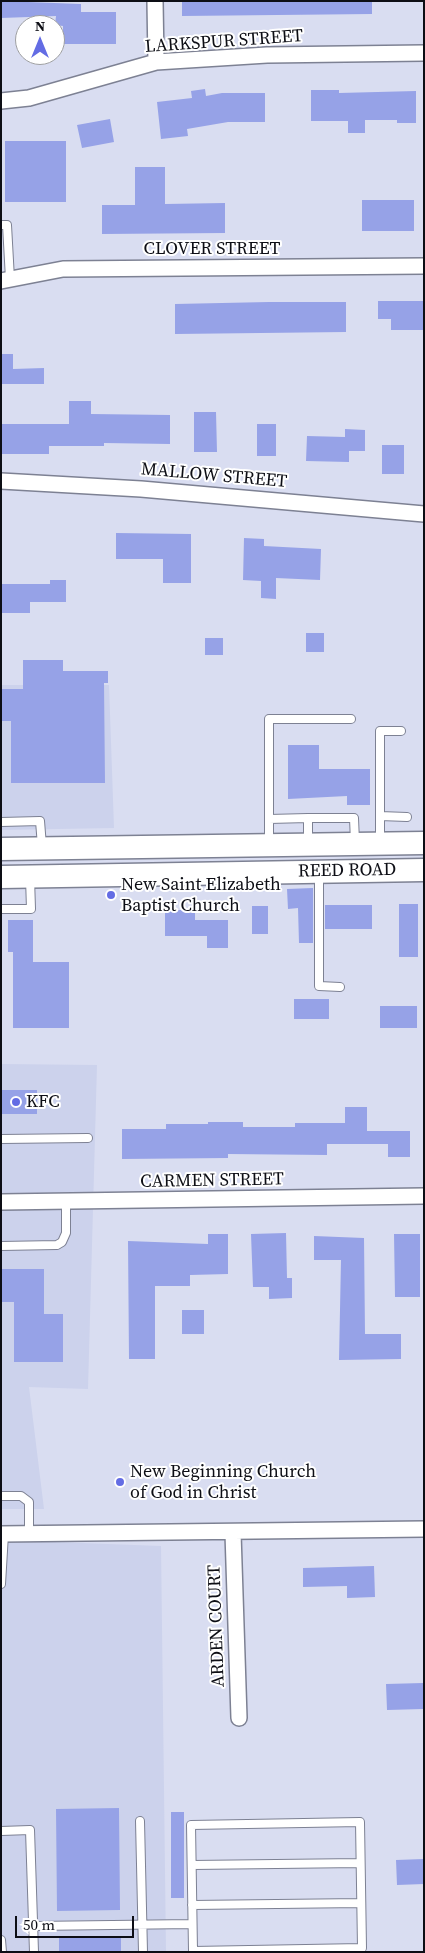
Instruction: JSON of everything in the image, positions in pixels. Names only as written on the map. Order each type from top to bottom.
[{"type":"street","points":[[155,1],[156,62]]},
{"type":"street","name":"LARKSPUR STREET","points":[[1,102],[29,98],[156,62],[267,55],[424,52]]},
{"type":"street","name":"CLOVER STREET","points":[[6,280],[64,269],[424,266]]},
{"type":"street","name":"MALLOW STREET","points":[[1,481],[141,489],[424,514]]},
{"type":"street","name":"REED ROAD","points":[[1,849],[424,843]]},
{"type":"street","points":[[201,847],[201,873]]},
{"type":"street","name":"REED ROAD","points":[[1,877],[424,870]]},
{"type":"street","name":"CARMEN STREET","points":[[1,1202],[424,1196]]},
{"type":"street","points":[[3,1534],[424,1529]]},
{"type":"street","name":"ARDEN COURT","points":[[233,1532],[239,1718]]},
{"type":"lane","points":[[1,225],[7,224],[6,280]]},
{"type":"lane","points":[[270,846],[269,719],[351,719]]},
{"type":"lane","points":[[380,844],[380,731],[401,731]]},
{"type":"lane","points":[[380,816],[408,817]]},
{"type":"lane","points":[[308,818],[308,845]]},
{"type":"lane","points":[[269,819],[354,818],[355,844]]},
{"type":"lane","points":[[1,822],[40,821],[42,848]]},
{"type":"lane","points":[[319,872],[319,986],[340,987]]},
{"type":"lane","points":[[1,909],[31,909],[30,876]]},
{"type":"lane","points":[[1,1139],[88,1138]]},
{"type":"lane","points":[[1,1246],[57,1245],[62,1242],[66,1233],[66,1201]]},
{"type":"lane","points":[[1,1496],[21,1496],[29,1502],[29,1534]]},
{"type":"lane","points":[[1,1584],[3,1534]]},
{"type":"lane","points":[[140,1821],[143,1952]]},
{"type":"lane","points":[[360,1822],[360,1863],[362,1948],[193,1950],[191,1825],[360,1822]]},
{"type":"lane","points":[[1,1831],[30,1830],[34,1952]]},
{"type":"lane","points":[[192,1865],[360,1863]]},
{"type":"lane","points":[[192,1905],[361,1902]]},
{"type":"lane","points":[[34,1926],[192,1924]]},
{"type":"lane","points":[[1,1940],[2,1952]]},
{"type":"shaded area","points":[[1,685],[109,685],[114,828],[1,830]]},
{"type":"shaded area","points":[[1,1064],[97,1065],[88,1389],[29,1387],[44,1509],[1,1509]]},
{"type":"shaded area","points":[[1,1540],[161,1546],[166,1952],[1,1952]]},
{"type":"building","points":[[1,1],[81,4],[81,12],[116,12],[116,44],[65,44],[65,15],[15,15],[15,17],[1,18]]},
{"type":"building","points":[[182,1],[372,1],[372,14],[182,16]]},
{"type":"building","points":[[205,89],[206,96],[222,93],[265,93],[265,122],[228,122],[187,129],[188,136],[161,139],[157,102],[192,98],[191,91]]},
{"type":"building","points":[[311,90],[339,90],[339,93],[416,91],[416,123],[397,123],[397,120],[365,120],[365,133],[348,133],[348,121],[311,121]]},
{"type":"building","points":[[110,119],[114,142],[82,148],[77,125]]},
{"type":"building","points":[[5,141],[66,141],[66,202],[5,202]]},
{"type":"building","points":[[135,167],[165,167],[165,204],[225,203],[225,233],[102,234],[102,205],[135,205]]},
{"type":"building","points":[[362,200],[414,200],[414,231],[362,231]]},
{"type":"building","points":[[378,301],[424,301],[424,330],[391,330],[391,319],[378,319]]},
{"type":"building","points":[[346,302],[346,332],[175,334],[175,304]]},
{"type":"building","points":[[1,354],[13,354],[13,369],[44,368],[44,384],[1,384]]},
{"type":"building","points":[[69,401],[91,401],[91,414],[170,415],[170,444],[104,443],[104,446],[49,446],[49,454],[1,454],[1,424],[69,424]]},
{"type":"building","points":[[194,412],[216,412],[217,452],[194,452]]},
{"type":"building","points":[[257,424],[276,424],[276,456],[257,456]]},
{"type":"building","points":[[345,429],[365,430],[365,451],[349,451],[349,462],[306,461],[307,436],[345,437]]},
{"type":"building","points":[[382,445],[404,445],[404,474],[382,474]]},
{"type":"building","points":[[116,533],[191,534],[191,583],[163,583],[163,559],[116,559]]},
{"type":"building","points":[[244,538],[264,539],[264,546],[321,549],[320,580],[276,578],[276,599],[261,598],[261,581],[243,580]]},
{"type":"building","points":[[50,580],[66,580],[66,602],[30,602],[30,613],[1,613],[1,584],[50,584]]},
{"type":"building","points":[[306,633],[324,633],[324,652],[306,652]]},
{"type":"building","points":[[205,638],[223,638],[223,655],[205,655]]},
{"type":"building","points":[[23,660],[63,660],[63,671],[108,671],[108,683],[104,683],[105,783],[11,783],[11,721],[1,721],[1,689],[23,689]]},
{"type":"building","points":[[288,745],[319,745],[319,769],[370,769],[370,805],[347,805],[347,796],[288,799]]},
{"type":"building","points":[[313,888],[313,943],[299,943],[298,908],[288,909],[287,889]]},
{"type":"building","points":[[399,904],[418,904],[418,957],[399,957]]},
{"type":"building","points":[[325,905],[372,905],[372,929],[325,929]]},
{"type":"building","points":[[252,906],[268,906],[268,934],[252,934]]},
{"type":"building","points":[[165,910],[195,910],[195,920],[228,920],[228,948],[207,948],[207,936],[165,936]]},
{"type":"building","points":[[8,920],[33,920],[33,962],[69,962],[69,1028],[13,1028],[13,952],[8,952]]},
{"type":"building","points":[[294,999],[329,999],[329,1019],[294,1019]]},
{"type":"building","points":[[380,1006],[417,1006],[417,1028],[380,1028]]},
{"type":"building","points":[[1,1090],[37,1090],[37,1114],[1,1114]]},
{"type":"building","points":[[345,1107],[367,1107],[367,1131],[410,1131],[410,1157],[388,1157],[388,1144],[327,1144],[327,1155],[228,1154],[228,1158],[122,1159],[122,1129],[166,1129],[166,1124],[208,1124],[208,1122],[243,1122],[243,1127],[295,1127],[295,1123],[345,1123]]},
{"type":"building","points":[[286,1233],[287,1278],[292,1278],[292,1298],[269,1299],[269,1287],[253,1287],[251,1234]]},
{"type":"building","points":[[208,1234],[228,1234],[228,1274],[190,1275],[190,1286],[155,1286],[155,1359],[129,1359],[128,1241],[208,1244]]},
{"type":"building","points":[[394,1234],[420,1234],[420,1297],[395,1297]]},
{"type":"building","points":[[314,1236],[364,1238],[365,1334],[401,1334],[401,1359],[339,1360],[341,1260],[314,1260]]},
{"type":"building","points":[[1,1269],[44,1269],[44,1314],[63,1314],[63,1362],[14,1362],[14,1302],[1,1302]]},
{"type":"building","points":[[182,1310],[204,1310],[204,1334],[182,1334]]},
{"type":"building","points":[[374,1566],[375,1597],[347,1598],[347,1586],[303,1587],[303,1568]]},
{"type":"building","points":[[423,1683],[423,1709],[387,1710],[386,1684]]},
{"type":"building","points":[[119,1808],[120,1910],[57,1911],[56,1809]]},
{"type":"building","points":[[171,1812],[184,1812],[184,1898],[171,1898]]},
{"type":"building","points":[[424,1859],[424,1884],[397,1885],[396,1860]]},
{"type":"building","points":[[59,1937],[121,1937],[121,1952],[59,1952]]},
{"type":"place","name":"New Saint Elizabeth Baptist Church","points":[[111,895]]},
{"type":"place","name":"KFC","points":[[16,1102]]},
{"type":"place","name":"New Beginning Church of God in Christ","points":[[120,1482]]}]
